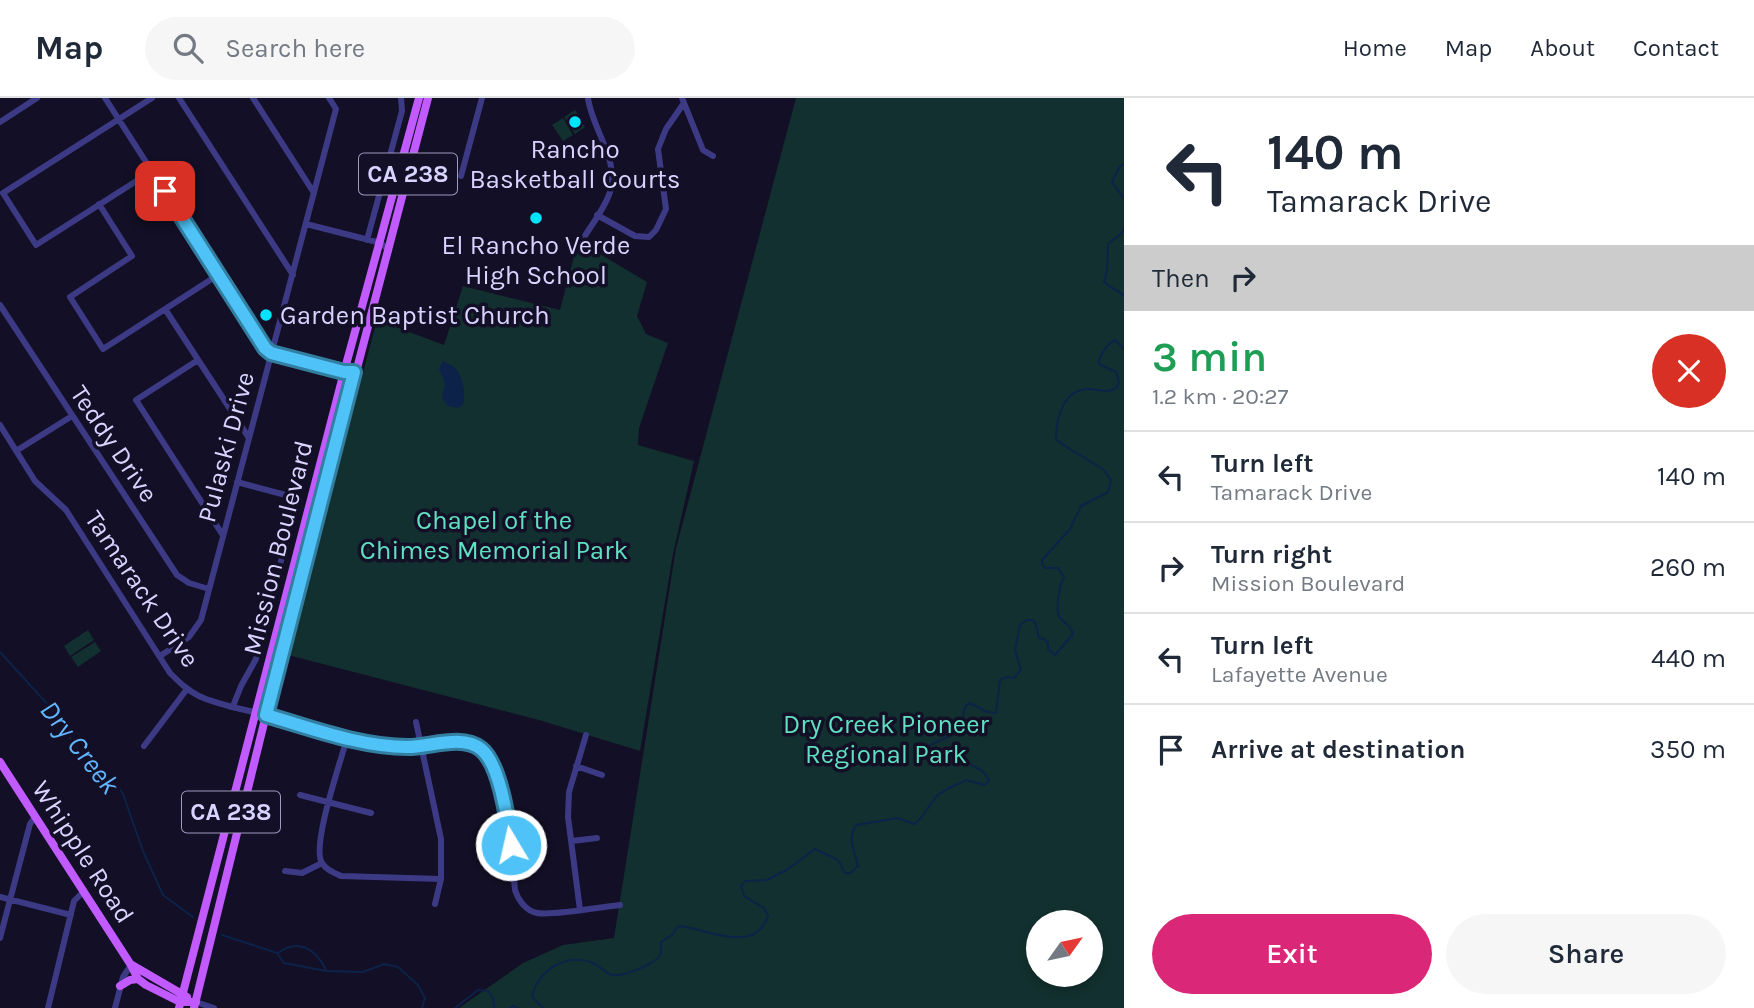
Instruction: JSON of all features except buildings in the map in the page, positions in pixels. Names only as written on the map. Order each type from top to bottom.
[{"type":"main road","name":"Mission Boulevard","points":[[195,1005],[261,714],[344,372],[419,98]]},
{"type":"main road","name":"Mission Boulevard","points":[[181,1001],[389,251],[428,98]]},
{"type":"main road","name":"Whipple Road","points":[[0,762],[138,979],[181,1001],[195,1005]]},
{"type":"main road","name":"Whipple Road","points":[[131,965],[181,1001]]},
{"type":"main road","points":[[120,986],[138,979]]},
{"type":"street","points":[[105,98],[265,348],[271,353],[344,372],[354,372]]},
{"type":"street","points":[[152,98],[3,193],[36,244],[152,171]]},
{"type":"street","points":[[180,98],[293,275]]},
{"type":"street","points":[[253,98],[314,193]]},
{"type":"street","name":"Pulaski Drive","points":[[160,656],[194,632],[201,620],[336,109],[329,98]]},
{"type":"street","points":[[367,240],[402,111],[401,98]]},
{"type":"street","points":[[461,176],[482,98]]},
{"type":"street","points":[[583,239],[609,194],[613,178],[610,161],[590,113],[588,98]]},
{"type":"street","points":[[0,122],[33,99]]},
{"type":"street","points":[[597,215],[635,236],[649,237],[656,230],[666,209],[658,149],[666,129],[683,101]]},
{"type":"street","points":[[683,101],[703,150],[713,156]]},
{"type":"street","points":[[99,204],[132,256],[69,297],[103,349],[218,275]]},
{"type":"street","points":[[306,224],[381,243],[389,251]]},
{"type":"street","name":"Teddy Drive","points":[[0,305],[177,575],[189,583],[209,589]]},
{"type":"street","points":[[165,309],[249,438]]},
{"type":"street","points":[[198,359],[136,400],[222,534]]},
{"type":"street","points":[[16,451],[72,416]]},
{"type":"street","name":"Tamarack Drive","points":[[0,425],[35,481],[66,509],[170,673],[187,689],[209,700],[347,738],[387,746],[419,746],[462,741],[482,749],[494,770],[508,822],[517,898],[539,914],[620,905]]},
{"type":"street","points":[[233,706],[240,686],[256,659],[297,498],[237,482]]},
{"type":"street","points":[[144,746],[187,689]]},
{"type":"street","points":[[415,722],[441,839],[441,879],[435,904]]},
{"type":"street","points":[[580,910],[568,817],[569,792],[586,735]]},
{"type":"street","points":[[347,738],[318,843],[322,863],[341,876],[441,879]]},
{"type":"street","points":[[576,766],[602,775]]},
{"type":"street","points":[[300,795],[371,813]]},
{"type":"street","points":[[0,938],[30,824],[35,817]]},
{"type":"street","points":[[572,841],[597,838]]},
{"type":"street","points":[[285,871],[302,873],[322,863]]},
{"type":"street","points":[[48,1008],[75,901],[83,892]]},
{"type":"street","points":[[0,897],[71,915]]},
{"type":"street","points":[[115,1008],[123,977],[131,965]]},
{"type":"street","points":[[195,1005],[214,1008]]},
{"type":"green space","name":"Dry Creek Pioneer Regional Park","points":[[796,98],[1124,98],[1124,1008],[459,1008],[523,963],[563,945],[614,938],[676,548]]},
{"type":"green space","name":"Rancho Basketball Courts","points":[[575,110],[585,127],[575,134],[564,117]]},
{"type":"green space","name":"Rancho Basketball Courts","points":[[563,118],[573,135],[563,141],[552,125]]},
{"type":"green space","name":"Chapel of the Chimes Memorial Park","points":[[578,241],[647,282],[637,316],[646,334],[668,343],[639,428],[638,445],[694,461],[673,554],[640,751],[539,720],[288,655],[377,320],[444,345],[463,286],[560,310]]},
{"type":"green space","points":[[88,630],[94,640],[70,656],[64,646]]},
{"type":"green space","points":[[95,642],[101,651],[78,667],[71,657]]},
{"type":"water","points":[[443,361],[456,368],[461,378],[464,401],[458,408],[448,406],[442,398],[445,384],[439,368]]},
{"type":"waterway","name":"Dry Creek","points":[[1124,164],[1120,166],[1112,182],[1124,199]]},
{"type":"waterway","name":"Dry Creek","points":[[1124,227],[1122,233],[1108,244],[1104,281],[1124,296]]},
{"type":"waterway","name":"Dry Creek","points":[[543,1008],[532,997],[540,979],[555,965],[574,960],[597,965],[610,974],[632,972],[659,957],[661,942],[672,935],[678,926],[729,937],[752,935],[762,928],[768,916],[764,908],[744,896],[741,886],[745,881],[767,880],[788,869],[815,849],[838,860],[845,873],[850,873],[858,866],[852,840],[856,825],[898,818],[914,824],[946,789],[966,780],[984,785],[989,781],[983,772],[953,750],[937,758],[930,753],[929,747],[948,737],[962,725],[964,710],[970,703],[987,712],[996,713],[1000,680],[1014,678],[1021,670],[1015,650],[1020,625],[1027,620],[1033,620],[1039,638],[1048,643],[1048,649],[1055,655],[1073,634],[1058,613],[1058,596],[1064,577],[1058,568],[1045,568],[1042,560],[1070,529],[1081,506],[1108,492],[1111,480],[1104,470],[1056,439],[1058,422],[1063,405],[1074,393],[1090,389],[1108,391],[1117,387],[1119,382],[1116,372],[1099,364],[1099,361],[1104,350],[1115,340],[1124,349]]},
{"type":"waterway","name":"Dry Creek","points":[[0,652],[51,708],[86,762],[113,779],[123,794],[143,851],[163,895],[193,917]]},
{"type":"waterway","name":"Dry Creek","points":[[222,935],[277,953],[284,963],[326,971],[363,972],[384,964],[398,967],[418,985],[425,998],[422,1008]]},
{"type":"waterway","name":"Dry Creek","points":[[278,953],[293,946],[306,948],[317,956],[326,970]]},
{"type":"waterway","name":"Dry Creek","points":[[455,1008],[478,990],[488,991],[493,998],[494,1008]]},
{"type":"waterway","name":"Dry Creek","points":[[510,1008],[518,1008]]},
{"type":"place","name":"Rancho Basketball Courts","points":[[575,122]]},
{"type":"place","name":"El Rancho Verde High School","points":[[536,218]]},
{"type":"place","name":"Garden Baptist Church","points":[[266,315]]},
{"type":"route","points":[[165,191],[265,348],[271,353],[344,372],[354,372],[266,715],[347,738],[387,746],[410,747],[462,741],[474,744],[490,759],[508,822],[511,845]]}]
